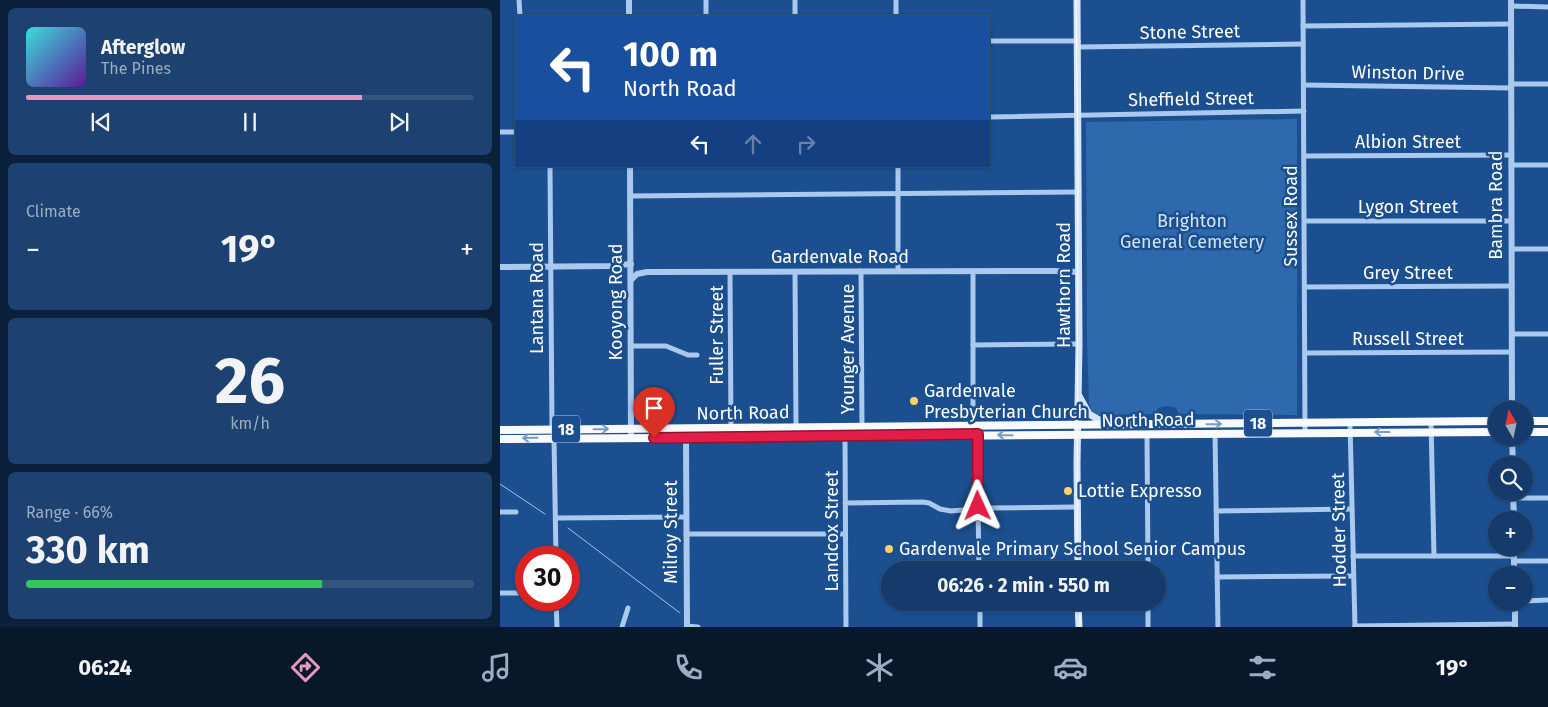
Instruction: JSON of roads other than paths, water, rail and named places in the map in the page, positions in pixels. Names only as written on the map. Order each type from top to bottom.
[{"type":"highway","name":"North Road","points":[[500,430],[1488,421]]},
{"type":"highway","points":[[1533,421],[1548,421]]},
{"type":"highway","points":[[1468,432],[1469,422]]},
{"type":"highway","points":[[1047,425],[1048,436]]},
{"type":"highway","points":[[764,428],[764,436]]},
{"type":"highway","name":"North Road","points":[[500,439],[978,434],[1078,436],[1216,433],[1488,432]]},
{"type":"highway","points":[[1533,432],[1548,432]]},
{"type":"main road","name":"Hawthorn Road","points":[[1077,0],[1079,115],[1078,561]]},
{"type":"main road","points":[[1079,395],[1088,414],[1106,424]]},
{"type":"main road","points":[[1078,611],[1079,627]]},
{"type":"street","points":[[519,0],[520,15]]},
{"type":"street","points":[[629,0],[629,15]]},
{"type":"street","points":[[706,0],[706,15]]},
{"type":"street","points":[[795,0],[795,15]]},
{"type":"street","points":[[896,0],[896,15]]},
{"type":"street","name":"Sussex Road","points":[[1303,0],[1305,433]]},
{"type":"street","points":[[1511,5],[1548,7]]},
{"type":"street","name":"Bambra Road","points":[[1511,5],[1512,401]]},
{"type":"street","points":[[1303,26],[1511,24]]},
{"type":"street","name":"Stone Street","points":[[990,41],[1078,44],[1303,44]]},
{"type":"street","name":"Winston Drive","points":[[1304,85],[1511,86],[1548,84]]},
{"type":"street","name":"Sheffield Street","points":[[990,117],[1304,111]]},
{"type":"street","points":[[500,132],[515,132]]},
{"type":"street","name":"Albion Street","points":[[1305,156],[1511,155]]},
{"type":"street","points":[[1511,165],[1548,164]]},
{"type":"street","name":"Lantana Road","points":[[550,167],[552,430]]},
{"type":"street","name":"Kooyong Road","points":[[630,167],[631,438]]},
{"type":"street","points":[[898,167],[898,271]]},
{"type":"street","points":[[630,196],[1079,192]]},
{"type":"street","name":"Lygon Street","points":[[1305,222],[1512,221]]},
{"type":"street","points":[[1512,249],[1548,249]]},
{"type":"street","points":[[500,267],[630,266]]},
{"type":"street","name":"Gardenvale Road","points":[[631,280],[637,274],[647,272],[1079,270]]},
{"type":"street","name":"Younger Avenue","points":[[861,271],[862,427]]},
{"type":"street","points":[[973,271],[973,427]]},
{"type":"street","name":"Fuller Street","points":[[730,272],[731,428]]},
{"type":"street","points":[[795,272],[796,427]]},
{"type":"street","name":"Grey Street","points":[[1305,287],[1512,286]]},
{"type":"street","points":[[1512,334],[1548,334]]},
{"type":"street","points":[[973,345],[1079,344]]},
{"type":"street","points":[[631,346],[666,346],[688,355],[696,356]]},
{"type":"street","name":"Russell Street","points":[[1305,353],[1512,352]]},
{"type":"street","name":"Hodder Street","points":[[1350,422],[1355,627]]},
{"type":"street","points":[[1431,422],[1434,556]]},
{"type":"street","points":[[1216,433],[1218,627]]},
{"type":"street","points":[[978,434],[980,561]]},
{"type":"street","points":[[1147,435],[1148,561]]},
{"type":"street","name":"Landcox Street","points":[[845,436],[846,627]]},
{"type":"street","name":"Milroy Street","points":[[686,437],[687,626]]},
{"type":"street","points":[[554,438],[556,546]]},
{"type":"street","points":[[1533,497],[1548,498]]},
{"type":"street","points":[[845,503],[923,502],[943,510],[1078,507]]},
{"type":"street","points":[[1216,511],[1352,509]]},
{"type":"street","points":[[500,512],[516,512]]},
{"type":"street","points":[[556,518],[686,517]]},
{"type":"street","points":[[686,534],[845,534]]},
{"type":"street","points":[[1353,556],[1514,558],[1548,561]]},
{"type":"street","points":[[1514,558],[1514,566]]},
{"type":"street","points":[[1217,577],[1354,576]]},
{"type":"street","points":[[500,593],[515,593]]},
{"type":"street","points":[[1533,601],[1548,600]]},
{"type":"street","points":[[622,627],[628,608]]},
{"type":"street","points":[[556,611],[557,627]]},
{"type":"street","points":[[980,611],[980,627]]},
{"type":"street","points":[[1148,611],[1148,627]]},
{"type":"street","points":[[1355,627],[1515,626],[1515,611]]},
{"type":"street","points":[[687,626],[698,627]]},
{"type":"waterway","points":[[500,484],[545,514]]},
{"type":"waterway","points":[[568,528],[680,613]]},
{"type":"tram line","points":[[1076,0],[1078,158],[1077,561]]},
{"type":"tram line","points":[[1080,611],[1080,627]]},
{"type":"place","name":"Gardenvale Presbyterian Church","points":[[914,401]]},
{"type":"place","name":"Lottie Expresso","points":[[1068,491]]},
{"type":"place","name":"Gardenvale Primary School Senior Campus","points":[[889,549]]},
{"type":"park label","name":"Brighton General Cemetery","points":[[1192,231]]}]
